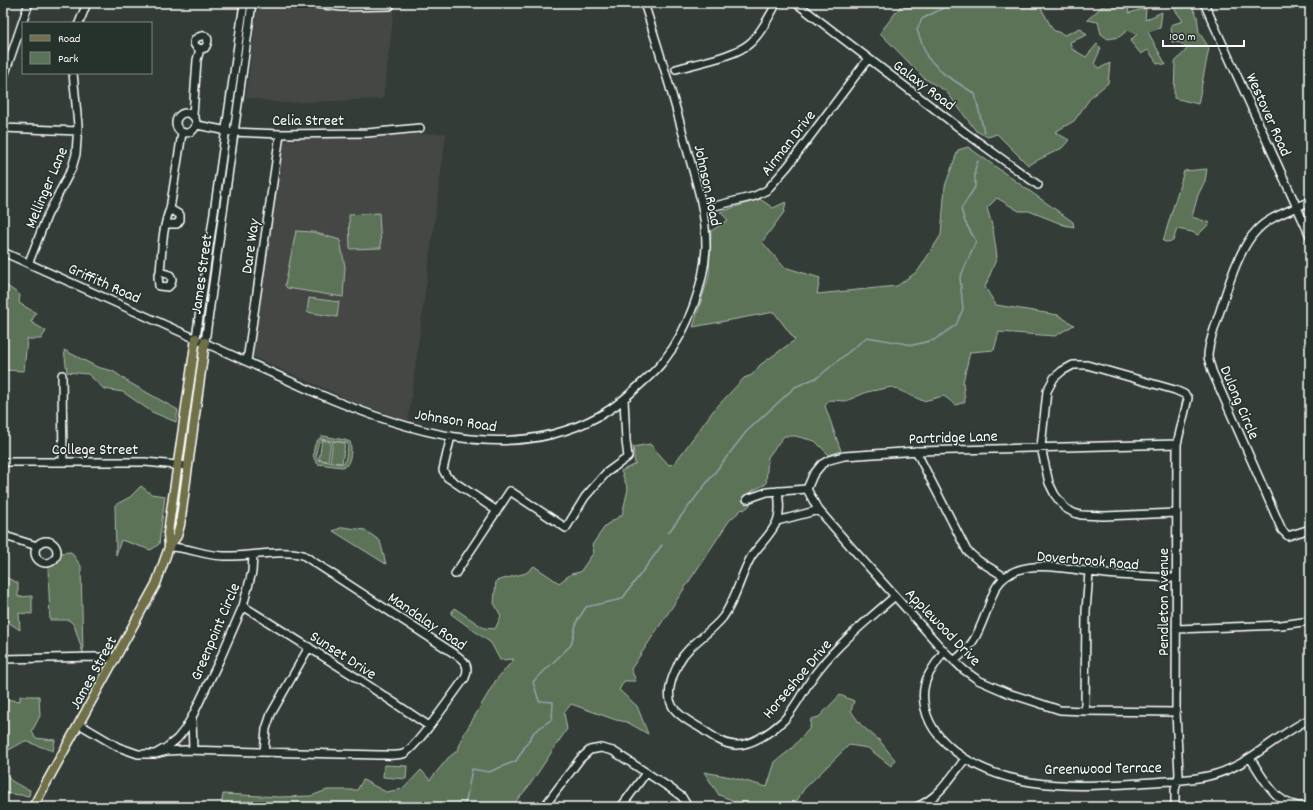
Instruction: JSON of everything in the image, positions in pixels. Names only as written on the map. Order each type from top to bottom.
[{"type":"main road","name":"James Street","points":[[169,547],[168,533],[196,338]]},
{"type":"main road","name":"James Street","points":[[33,807],[156,584],[169,547],[177,536],[180,525],[205,342]]},
{"type":"street","points":[[22,22],[29,3]]},
{"type":"street","points":[[79,22],[87,3]]},
{"type":"street","name":"James Street","points":[[205,342],[244,3]]},
{"type":"street","name":"James Street","points":[[196,338],[252,3]]},
{"type":"street","points":[[307,3],[342,7],[390,6],[391,3]]},
{"type":"street","name":"Johnson Road","points":[[196,338],[327,397],[367,413],[412,427],[451,436],[487,441],[503,441],[548,436],[564,432],[590,421],[610,410],[656,370],[665,359],[680,335],[691,310],[700,283],[705,259],[706,237],[703,209],[698,185],[666,72],[644,3]]},
{"type":"street","points":[[676,69],[725,55],[750,44],[777,3]]},
{"type":"street","name":"Galaxy Road","points":[[796,3],[966,133],[1038,185]]},
{"type":"street","name":"Westover Road","points":[[1204,3],[1310,236]]},
{"type":"street","points":[[3,79],[22,23]]},
{"type":"street","points":[[193,115],[197,60],[200,49]]},
{"type":"street","name":"Airman Drive","points":[[703,209],[755,196],[767,190],[788,166],[868,59]]},
{"type":"street","name":"Mellinger Lane","points":[[28,262],[47,216],[73,163],[77,150],[78,130],[73,74]]},
{"type":"street","points":[[186,112],[193,115],[196,119],[197,125],[194,130],[188,133],[182,133],[175,123],[178,116],[186,112]]},
{"type":"street","name":"Celia Street","points":[[197,125],[230,131],[280,134],[362,133],[420,128]]},
{"type":"street","points":[[3,128],[78,130]]},
{"type":"street","points":[[160,272],[166,224],[170,209],[182,133]]},
{"type":"street","name":"Dare Way","points":[[247,361],[280,134]]},
{"type":"street","name":"Dulong Circle","points":[[1310,201],[1273,219],[1261,227],[1251,237],[1243,251],[1227,291],[1210,342],[1208,356],[1212,371],[1282,530],[1288,536],[1310,529]]},
{"type":"street","points":[[166,224],[177,224],[180,220],[180,215],[170,209]]},
{"type":"street","name":"Griffith Road","points":[[3,252],[196,338]]},
{"type":"street","name":"Pendleton Avenue","points":[[1042,447],[1047,391],[1051,382],[1057,375],[1073,365],[1083,364],[1094,366],[1175,390],[1184,394],[1188,398],[1177,444],[1176,712],[1179,764],[1178,780],[1175,790],[1175,807]]},
{"type":"street","points":[[62,375],[63,462]]},
{"type":"street","points":[[455,574],[510,491],[566,528],[585,497],[606,473],[628,457],[624,399]]},
{"type":"street","points":[[451,436],[443,470],[447,477],[497,511]]},
{"type":"street","name":"Partridge Lane","points":[[807,488],[817,469],[822,464],[829,460],[844,456],[916,451],[1177,444]]},
{"type":"street","points":[[1042,447],[1051,488],[1062,505],[1071,512],[1091,516],[1177,513]]},
{"type":"street","points":[[916,451],[967,551],[979,561],[1005,577],[994,590],[974,642],[967,651],[954,661]]},
{"type":"street","name":"College Street","points":[[3,462],[145,462],[187,466]]},
{"type":"street","points":[[747,498],[761,493],[807,488]]},
{"type":"street","name":"Applewood Drive","points":[[807,488],[819,510],[895,596],[944,651],[969,674],[978,680],[1008,693],[1049,707],[1068,711],[1176,712]]},
{"type":"street","points":[[778,491],[780,510],[778,521],[819,510]]},
{"type":"street","name":"Horseshoe Drive","points":[[778,521],[751,558],[733,600],[725,614],[688,650],[677,666],[670,686],[669,698],[673,708],[686,719],[716,738],[731,744],[739,745],[760,737],[783,720],[826,660],[895,596]]},
{"type":"street","points":[[3,533],[8,537],[37,546]]},
{"type":"street","name":"Mandalay Road","points":[[155,754],[167,751],[193,750],[378,755],[404,754],[429,726],[465,678],[468,667],[462,658],[310,558],[298,554],[223,556],[178,547],[169,547]]},
{"type":"street","name":"Greenpoint Circle","points":[[155,754],[177,739],[193,715],[243,606],[252,572],[253,555]]},
{"type":"street","name":"Doverbrook Road","points":[[1005,577],[1020,570],[1043,567],[1067,568],[1135,577],[1176,578]]},
{"type":"street","points":[[1085,711],[1086,611],[1089,572]]},
{"type":"street","name":"Sunset Drive","points":[[243,606],[429,726]]},
{"type":"street","points":[[1176,629],[1281,625],[1310,621]]},
{"type":"street","points":[[264,752],[266,730],[271,714],[309,648]]},
{"type":"street","name":"Greenwood Terrace","points":[[944,651],[926,679],[924,694],[925,707],[929,721],[936,732],[953,750],[965,759],[993,773],[1013,779],[1065,784],[1112,784],[1206,777],[1231,769],[1250,758],[1289,730],[1310,719]]},
{"type":"street","points":[[3,659],[116,658]]},
{"type":"street","name":"Greenpoint Circle","points":[[193,715],[193,750]]},
{"type":"street","points":[[79,724],[125,751],[138,754],[155,754]]},
{"type":"street","points":[[544,807],[586,752],[601,748],[610,749],[677,793],[688,807]]},
{"type":"street","points":[[1250,758],[1279,797],[1288,804],[1296,806],[1310,806]]},
{"type":"street","points":[[916,807],[926,802],[938,792],[965,759]]},
{"type":"street","points":[[621,807],[646,773]]},
{"type":"shaded area","points":[[258,3],[311,10],[394,10],[383,99],[281,103],[246,97]]},
{"type":"shaded area","points":[[446,133],[408,422],[354,402],[252,356],[283,140]]},
{"type":"green space","points":[[903,3],[1043,3],[1041,8],[1053,30],[1065,35],[1080,28],[1087,35],[1070,42],[1072,49],[1086,57],[1097,44],[1101,48],[1094,64],[1100,68],[1110,63],[1108,83],[1091,97],[1074,121],[1055,132],[1069,140],[1062,148],[1028,165],[997,134],[988,137],[976,131],[946,91],[925,79],[880,33]]},
{"type":"green space","points":[[1106,3],[1127,3],[1129,13],[1146,8],[1145,20],[1162,12],[1160,28],[1148,32],[1166,65],[1157,63],[1148,50],[1141,54],[1130,41],[1137,34],[1128,30],[1119,37],[1108,39],[1101,34],[1098,22],[1087,20]]},
{"type":"green space","points":[[1170,3],[1190,3],[1197,16],[1199,32],[1209,48],[1198,104],[1174,98],[1175,62],[1187,49],[1181,43],[1172,42],[1171,25],[1183,21]]},
{"type":"green space","points":[[968,147],[1073,222],[1074,227],[1064,225],[1029,211],[1019,211],[997,198],[987,208],[993,229],[997,257],[985,287],[996,305],[1058,315],[1074,325],[1055,336],[999,332],[994,350],[970,352],[963,382],[965,402],[956,405],[944,396],[923,401],[892,387],[867,392],[846,401],[829,400],[825,406],[841,451],[829,455],[815,441],[795,436],[784,436],[768,457],[766,484],[752,491],[750,505],[744,510],[742,509],[729,521],[631,669],[636,681],[624,681],[619,690],[637,706],[648,734],[627,722],[616,720],[571,704],[564,713],[567,729],[529,786],[511,807],[221,807],[223,794],[279,797],[311,796],[327,790],[357,790],[363,780],[386,792],[403,789],[421,770],[430,780],[448,758],[458,750],[463,736],[496,680],[514,659],[500,660],[491,643],[451,614],[454,608],[484,628],[495,629],[501,616],[494,603],[496,581],[526,573],[534,566],[559,583],[571,574],[580,572],[594,552],[592,545],[606,525],[622,515],[628,489],[621,471],[635,464],[633,447],[650,444],[669,465],[674,464],[713,411],[744,378],[752,375],[760,365],[795,340],[774,312],[693,327],[709,276],[711,231],[728,220],[720,212],[760,199],[773,208],[786,202],[784,212],[762,242],[784,267],[820,278],[817,294],[897,286],[918,271],[941,235],[945,186],[958,150]]},
{"type":"green space","points":[[1207,169],[1205,181],[1198,195],[1192,217],[1210,223],[1198,235],[1192,232],[1177,229],[1173,241],[1163,241],[1184,171]]},
{"type":"green space","points":[[379,213],[381,248],[350,249],[349,215]]},
{"type":"green space","points":[[296,231],[313,232],[340,240],[345,267],[343,297],[287,288],[285,285]]},
{"type":"green space","points":[[3,283],[20,295],[19,303],[36,313],[31,322],[46,331],[41,339],[27,339],[24,371],[3,370]]},
{"type":"green space","points":[[309,298],[339,302],[337,317],[307,312]]},
{"type":"green space","points":[[64,350],[97,367],[113,371],[130,383],[178,410],[176,422],[152,412],[123,392],[104,389],[88,374],[67,372]]},
{"type":"green space","points":[[323,436],[350,442],[351,454],[346,466],[342,467],[318,464],[313,454],[315,445]],"holes":[[[321,439],[347,443],[348,446],[345,462],[342,464],[318,460],[317,450]]]},
{"type":"green space","points":[[322,440],[331,442],[328,461],[319,460]]},
{"type":"green space","points":[[333,441],[345,443],[342,463],[330,462]]},
{"type":"green space","points":[[141,486],[151,494],[165,496],[159,544],[151,550],[121,540],[116,555],[115,505],[130,497]]},
{"type":"green space","points":[[343,527],[365,530],[380,541],[386,564],[333,531]]},
{"type":"green space","points":[[71,552],[81,566],[83,653],[74,625],[69,620],[50,620],[48,567],[57,561],[59,553]]},
{"type":"green space","points":[[3,576],[18,583],[18,597],[32,596],[32,614],[19,613],[20,630],[3,619]]},
{"type":"green space","points":[[840,695],[854,701],[851,711],[861,725],[880,741],[895,760],[891,766],[868,748],[849,745],[804,789],[793,807],[732,807],[732,800],[719,795],[704,772],[731,777],[767,787],[775,762],[791,749],[810,728],[811,719],[819,717]]},
{"type":"green space","points":[[20,696],[39,696],[40,716],[32,731],[35,738],[55,740],[53,751],[25,741],[7,751],[6,773],[15,783],[30,790],[29,796],[3,793],[3,699],[20,701]]},
{"type":"green space","points":[[384,765],[407,766],[406,779],[383,777]]},
{"type":"waterway","points":[[949,3],[943,8],[922,19],[917,30],[927,57],[944,74],[975,94],[984,132]]},
{"type":"waterway","points":[[668,533],[746,432],[795,387],[818,377],[867,337],[913,345],[934,340],[956,325],[963,309],[960,278],[976,241],[965,222],[961,209],[975,187],[975,169],[978,161]]},
{"type":"waterway","points":[[462,807],[466,801],[472,769],[489,772],[516,761],[534,732],[552,719],[553,702],[539,701],[533,682],[571,645],[577,621],[586,607],[622,599],[662,545]]}]
